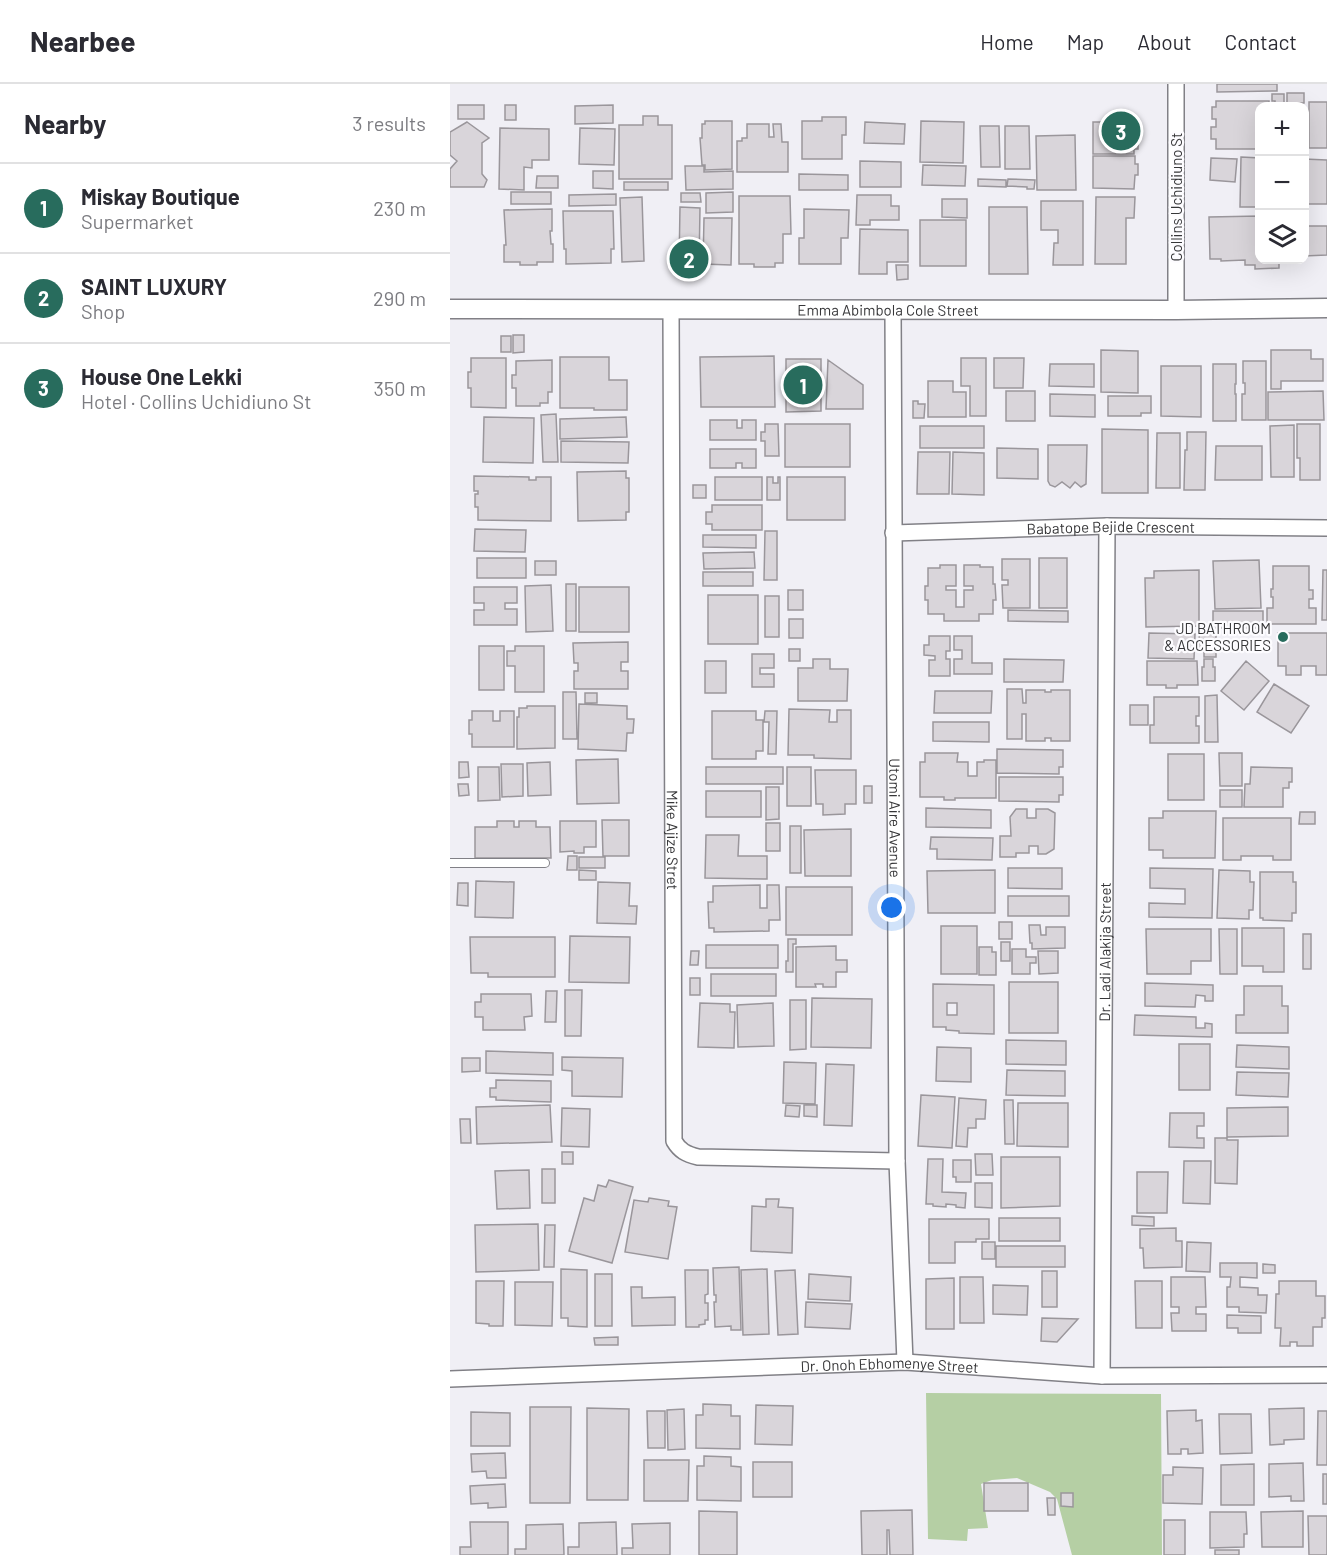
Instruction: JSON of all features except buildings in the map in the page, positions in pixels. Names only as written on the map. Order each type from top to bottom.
[{"type":"street","name":"Collins Uchidiuno St","points":[[1176,84],[1176,310]]},
{"type":"street","name":"Emma Abimbola Cole Street","points":[[450,309],[1176,310],[1327,308]]},
{"type":"street","name":"Mike Ajize Stret","points":[[670,309],[674,1141],[679,1149],[688,1155],[698,1157],[897,1161]]},
{"type":"street","name":"Utomi Aire Avenue","points":[[892,310],[897,1161],[905,1362]]},
{"type":"street","name":"Babatope Bejide Crescent","points":[[893,533],[1107,526],[1327,528]]},
{"type":"street","name":"Dr. Ladi Alakija Street","points":[[1102,1376],[1107,526]]},
{"type":"street","name":"Dr. Onoh Ebhomenye Street","points":[[450,1379],[905,1362],[1102,1376],[1327,1375]]},
{"type":"lane","points":[[450,863],[545,863]]},
{"type":"green space","points":[[926,1393],[1161,1394],[1162,1555],[1072,1555],[1057,1499],[1050,1492],[1017,1478],[992,1480],[981,1484],[988,1528],[968,1529],[967,1541],[928,1539]]},
{"type":"place","name":"House One Lekki","points":[[1121,131]]},
{"type":"place","name":"SAINT LUXURY","points":[[689,259]]},
{"type":"place","name":"Miskay Boutique","points":[[803,385]]},
{"type":"place","name":"JD BATHROOM & ACCESSORIES","points":[[1283,637]]}]
